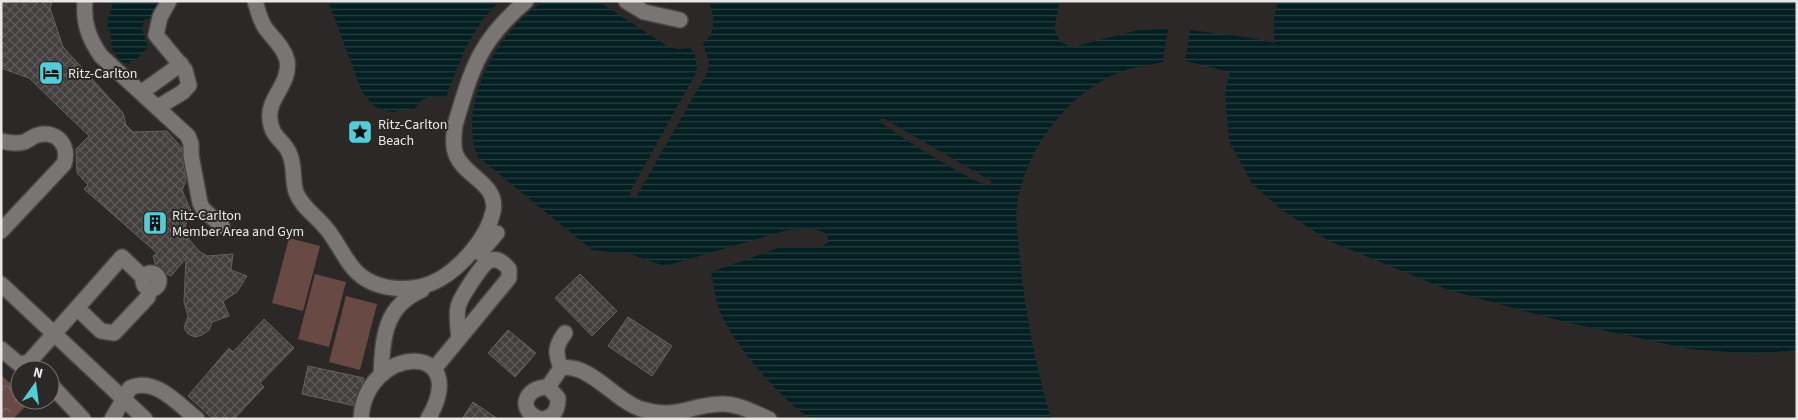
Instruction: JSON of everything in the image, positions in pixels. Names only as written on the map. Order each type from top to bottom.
[{"type":"lane","points":[[85,1],[86,26],[91,42],[101,56],[158,107],[190,140],[200,202],[204,209],[222,226]]},
{"type":"lane","points":[[158,107],[187,90],[189,82],[181,64],[156,35],[157,24],[169,1]]},
{"type":"lane","points":[[255,1],[262,21],[284,51],[286,59],[286,80],[274,99],[269,114],[273,134],[290,155],[299,198],[325,226],[358,273],[374,283],[409,292],[457,276],[482,243],[490,221],[493,199],[491,192],[456,154],[455,125],[476,58],[503,22],[526,1]]},
{"type":"lane","points":[[626,1],[644,12],[680,20]]},
{"type":"lane","points":[[142,92],[181,64]]},
{"type":"lane","points":[[1,141],[12,143],[25,142],[36,135],[47,134],[59,138],[66,147],[67,156],[64,164],[1,231]]},
{"type":"lane","points":[[482,243],[497,233]]},
{"type":"lane","points":[[37,360],[54,333],[122,258],[146,283],[149,295],[114,333],[101,331],[77,308]]},
{"type":"lane","points":[[434,369],[508,278],[509,269],[504,263],[495,259],[488,261],[461,298],[457,319],[459,338]]},
{"type":"lane","points":[[1,284],[124,397],[145,419]]},
{"type":"lane","points":[[381,374],[386,326],[409,292]]},
{"type":"lane","points":[[561,368],[556,351],[557,344],[565,333]]},
{"type":"lane","points":[[1,349],[14,360]]},
{"type":"lane","points":[[361,419],[367,396],[381,374],[397,363],[408,360],[423,362],[434,369],[439,377],[440,392],[437,404],[428,419]]},
{"type":"lane","points":[[548,387],[561,368],[570,366],[581,370],[620,399],[658,414],[676,414],[720,404],[743,408],[768,419]]},
{"type":"lane","points":[[112,419],[130,388],[136,385],[150,384],[197,419]]},
{"type":"lane","points":[[538,387],[548,387],[558,398],[558,406],[555,413],[537,418],[527,410],[526,400],[530,392],[538,387]]},
{"type":"lane","points":[[60,395],[83,419]]},
{"type":"green space","points":[[289,238],[320,246],[303,311],[272,303]]},
{"type":"green space","points":[[315,274],[346,282],[329,347],[298,339]]},
{"type":"green space","points":[[346,296],[377,304],[360,370],[329,362]]},
{"type":"green space","points":[[1,375],[10,383],[10,410],[22,410],[13,419],[1,419]]},
{"type":"water","points":[[114,1],[160,1],[160,14],[144,20],[142,29],[148,47],[136,60],[130,61],[129,64],[117,60],[118,57],[112,50],[110,30],[107,30],[108,18]]},
{"type":"water","points":[[328,1],[500,1],[483,19],[465,49],[446,97],[433,96],[422,100],[414,109],[392,112],[375,107],[362,92]]},
{"type":"water","points":[[545,1],[598,1],[667,46],[678,49],[690,48],[695,54],[697,71],[630,192],[631,198],[636,197],[708,71],[709,61],[703,44],[712,29],[713,18],[708,1],[1060,1],[1054,29],[1061,42],[1072,47],[1138,30],[1168,29],[1163,62],[1126,70],[1106,79],[1086,91],[1069,106],[1040,142],[1022,184],[1016,219],[1022,279],[1032,340],[1051,419],[811,419],[799,410],[760,371],[728,327],[719,309],[711,272],[781,247],[819,248],[828,242],[827,234],[812,228],[788,230],[665,266],[630,254],[592,250],[478,157],[473,137],[473,115],[477,92],[498,48],[512,29],[528,13]],"holes":[[[883,118],[991,181],[992,186],[969,177],[879,121]]]},
{"type":"water","points":[[1278,1],[1797,1],[1797,350],[1755,354],[1689,349],[1561,321],[1448,290],[1329,241],[1282,210],[1252,184],[1229,141],[1225,91],[1230,72],[1185,61],[1190,30],[1252,38],[1274,43],[1274,17]]},
{"type":"building","name":"Ritz-Carlton Member Area and Gym","points":[[1,1],[52,1],[50,8],[63,47],[123,113],[126,125],[133,132],[167,131],[182,148],[186,181],[182,190],[191,211],[185,226],[188,230],[183,239],[187,240],[187,237],[199,251],[207,256],[233,254],[231,270],[247,276],[237,292],[223,301],[229,316],[212,322],[209,330],[202,335],[195,337],[188,334],[184,328],[188,316],[184,302],[186,258],[171,276],[156,266],[153,256],[157,253],[84,189],[88,185],[77,173],[76,149],[89,136],[29,78],[1,68]]},
{"type":"building","points":[[580,274],[617,311],[592,336],[555,298]]},
{"type":"building","points":[[628,317],[672,346],[652,376],[608,346]]},
{"type":"building","points":[[264,319],[294,348],[260,383],[264,387],[234,419],[213,419],[188,396],[229,348],[233,352]]},
{"type":"building","points":[[508,330],[536,353],[515,377],[488,353]]},
{"type":"building","points":[[308,366],[364,378],[355,406],[302,394]]},
{"type":"building","points":[[473,402],[498,419],[462,419]]},
{"type":"place","name":"Ritz-Carlton","points":[[51,73]]},
{"type":"place","name":"Ritz-Carlton Beach","points":[[360,132]]},
{"type":"place","name":"Ritz-Carlton Member Area and Gym","points":[[155,223]]}]
